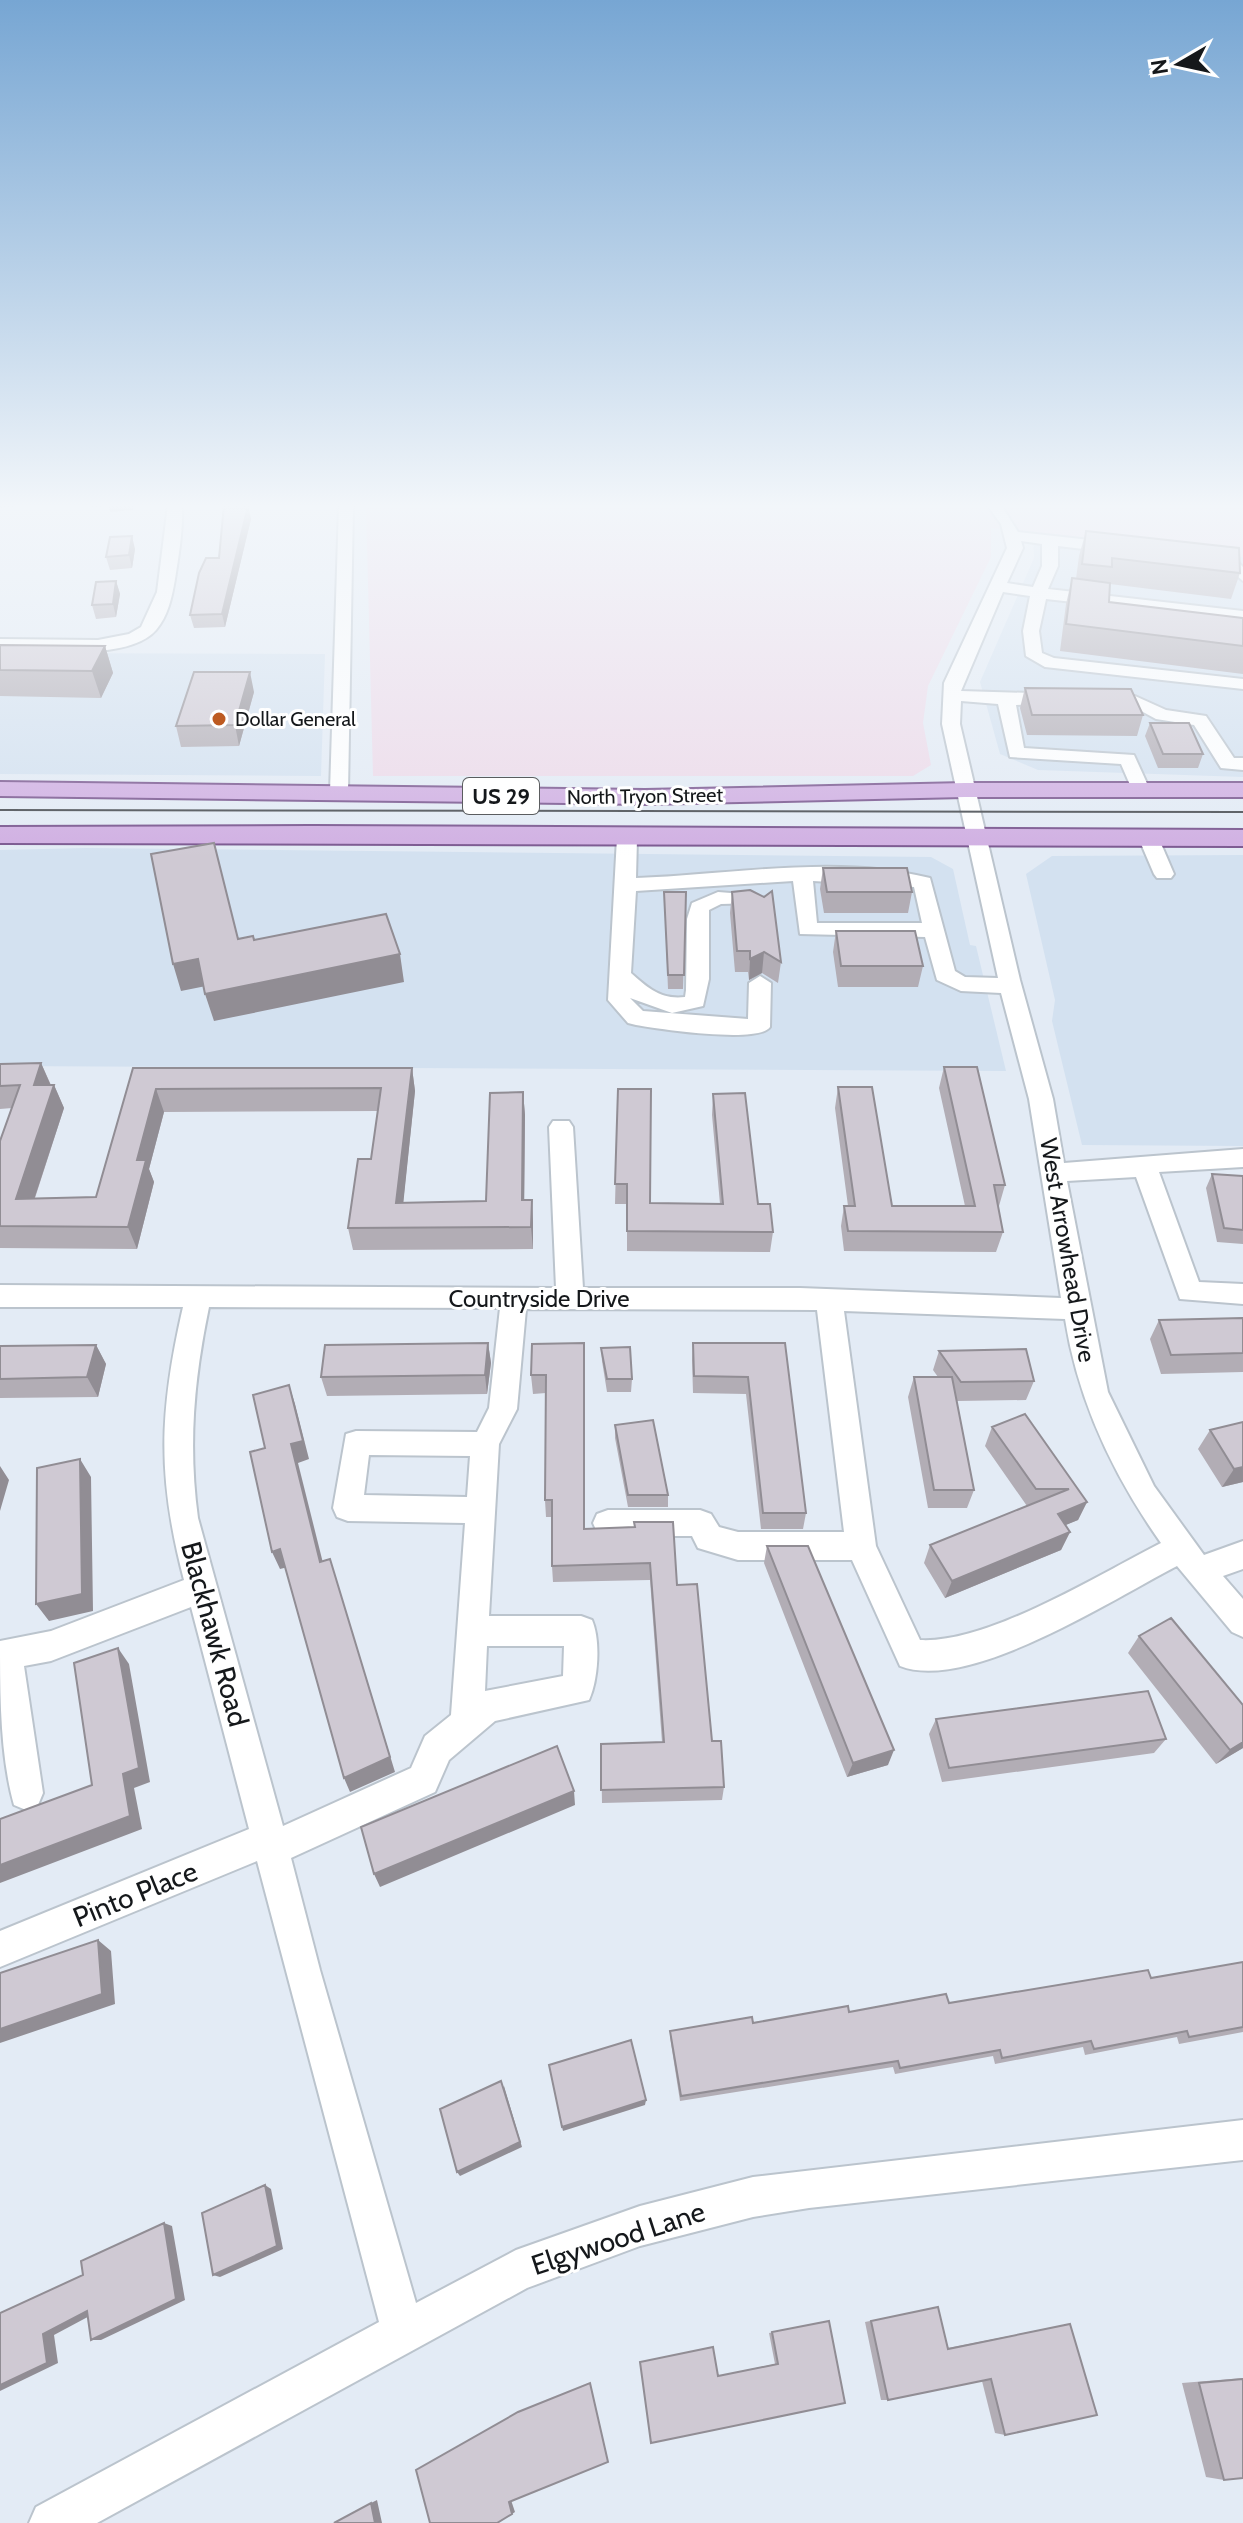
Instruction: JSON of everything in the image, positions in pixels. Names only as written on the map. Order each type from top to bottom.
[{"type":"main road","name":"North Tryon Street","points":[[0,789],[645,797],[965,790],[1243,790]]},
{"type":"main road","name":"North Tryon Street","points":[[0,835],[340,832],[976,841],[1243,838]]},
{"type":"street","points":[[0,644],[105,644],[127,641],[146,632],[153,623]]},
{"type":"street","points":[[339,792],[343,623]]},
{"type":"street","name":"West Arrowhead Drive","points":[[979,623],[960,663],[952,695],[951,724],[976,841],[1041,1099],[1086,1364],[1116,1442],[1144,1495],[1190,1559],[1243,1622]]},
{"type":"street","points":[[1033,623],[1034,656],[1051,663],[1243,684]]},
{"type":"street","points":[[95,666],[105,644]]},
{"type":"street","points":[[952,695],[1006,700],[1038,697],[1135,701],[1162,715],[1200,720],[1228,764],[1243,764]]},
{"type":"street","points":[[1006,700],[1016,753],[1128,759],[1141,790]]},
{"type":"street","points":[[627,838],[619,1000],[636,1018],[687,1025],[759,1027],[760,983]]},
{"type":"street","points":[[1149,839],[1164,874]]},
{"type":"street","points":[[626,885],[803,876],[830,882],[923,882],[945,975],[961,984],[1011,986]]},
{"type":"street","points":[[803,876],[807,929],[836,921],[903,922],[933,930]]},
{"type":"street","points":[[620,974],[645,1000],[685,1005],[695,1001],[699,988],[694,934],[699,907],[718,898],[743,896],[757,902],[760,909]]},
{"type":"street","points":[[561,1127],[570,1298]]},
{"type":"street","points":[[1055,1172],[1087,1173],[1178,1160],[1243,1158]]},
{"type":"street","points":[[1144,1166],[1189,1292],[1243,1294]]},
{"type":"street","name":"Countryside Drive","points":[[0,1296],[829,1300],[1077,1309]]},
{"type":"street","name":"Blackhawk Road","points":[[198,1298],[181,1372],[174,1443],[183,1518],[403,2333]]},
{"type":"street","points":[[467,1725],[485,1444],[503,1409],[514,1298]]},
{"type":"street","points":[[829,1300],[861,1546],[911,1655],[943,1657],[994,1643],[1190,1559],[1243,1555]]},
{"type":"street","points":[[480,1510],[348,1508],[356,1443],[485,1444]]},
{"type":"street","points":[[608,1523],[700,1523],[709,1538],[738,1546],[861,1546]]},
{"type":"street","points":[[26,1793],[4,1657],[51,1646],[202,1588]]},
{"type":"street","name":"Pinto Place","points":[[0,1949],[272,1843],[423,1780],[437,1748],[487,1706],[578,1689],[581,1631],[472,1631]]},
{"type":"street","name":"Elgywood Lane","points":[[52,2523],[516,2271],[578,2246],[753,2197],[1243,2140]]},
{"type":"shaded area","points":[[369,623],[959,623],[928,686],[923,723],[931,765],[913,776],[373,776]]},
{"type":"shaded area","points":[[1006,623],[1243,623],[1243,777],[1038,770],[1000,754],[980,682]]},
{"type":"shaded area","points":[[0,653],[325,654],[321,776],[0,774]]},
{"type":"shaded area","points":[[87,848],[931,857],[953,869],[970,945],[976,946],[1006,1071],[0,1066],[0,850]]},
{"type":"shaded area","points":[[1243,855],[1243,1146],[1082,1145],[1052,1021],[1055,1000],[1026,874],[1052,856]]},
{"type":"building","points":[[1243,623],[1243,646],[1066,624]]},
{"type":"building","points":[[0,645],[105,646],[92,671],[0,670]]},
{"type":"building","points":[[194,672],[250,672],[235,725],[176,726]]},
{"type":"building","points":[[1025,688],[1131,689],[1143,715],[1032,715]]},
{"type":"building","points":[[1150,723],[1189,723],[1203,754],[1163,754]]},
{"type":"building","points":[[214,843],[238,939],[253,936],[254,940],[386,914],[400,954],[205,994],[198,959],[173,964],[151,854]]},
{"type":"building","points":[[823,868],[907,868],[912,892],[827,892]]},
{"type":"building","points":[[750,890],[764,897],[772,891],[781,962],[764,952],[750,959],[750,951],[737,951],[732,892]]},
{"type":"building","points":[[664,892],[686,892],[684,975],[668,975]]},
{"type":"building","points":[[836,931],[915,931],[923,966],[841,966]]},
{"type":"building","points":[[41,1063],[34,1085],[54,1085],[16,1199],[96,1197],[133,1068],[412,1068],[396,1203],[486,1201],[490,1093],[523,1092],[522,1200],[532,1200],[531,1227],[348,1228],[358,1159],[371,1159],[381,1088],[156,1089],[137,1160],[146,1160],[128,1227],[0,1226],[0,1141],[20,1085],[0,1086],[0,1064]]},
{"type":"building","points":[[944,1067],[977,1067],[1005,1185],[994,1185],[1003,1232],[848,1231],[844,1206],[855,1206],[838,1087],[872,1087],[892,1206],[975,1206]]},
{"type":"building","points":[[618,1089],[651,1089],[650,1203],[723,1204],[713,1094],[745,1093],[758,1204],[770,1204],[773,1232],[627,1231],[627,1184],[615,1184]]},
{"type":"building","points":[[1212,1174],[1243,1176],[1243,1230],[1224,1228]]},
{"type":"building","points":[[1243,1318],[1243,1353],[1171,1355],[1159,1320]]},
{"type":"building","points":[[488,1343],[485,1375],[321,1377],[325,1345]]},
{"type":"building","points":[[584,1343],[584,1529],[635,1527],[634,1522],[673,1522],[677,1585],[697,1584],[712,1741],[721,1741],[724,1787],[601,1790],[601,1744],[664,1742],[650,1563],[552,1566],[552,1500],[545,1500],[546,1375],[531,1375],[532,1344]]},
{"type":"building","points":[[693,1343],[785,1343],[806,1513],[763,1513],[748,1377],[694,1376]]},
{"type":"building","points":[[96,1345],[87,1377],[0,1379],[0,1346]]},
{"type":"building","points":[[630,1347],[632,1379],[607,1379],[601,1348]]},
{"type":"building","points":[[1026,1349],[1034,1381],[961,1382],[939,1351]]},
{"type":"building","points":[[914,1377],[952,1377],[974,1490],[934,1490]]},
{"type":"building","points":[[289,1385],[303,1441],[291,1444],[320,1562],[330,1559],[390,1757],[344,1778],[280,1549],[272,1552],[250,1452],[265,1448],[253,1395]]},
{"type":"building","points":[[1025,1414],[1087,1502],[1058,1514],[1070,1532],[952,1581],[930,1545],[1069,1489],[1036,1489],[992,1427]]},
{"type":"building","points":[[653,1420],[668,1495],[628,1495],[615,1425]]},
{"type":"building","points":[[1243,1422],[1243,1467],[1234,1469],[1210,1430]]},
{"type":"building","points":[[80,1459],[82,1594],[36,1604],[37,1468]]},
{"type":"building","points":[[767,1546],[808,1546],[894,1750],[853,1763]]},
{"type":"building","points":[[1171,1618],[1243,1705],[1243,1742],[1230,1750],[1139,1636]]},
{"type":"building","points":[[118,1648],[139,1768],[123,1774],[130,1816],[0,1865],[0,1819],[92,1785],[74,1663]]},
{"type":"building","points":[[1148,1691],[1166,1739],[949,1768],[936,1719]]},
{"type":"building","points":[[557,1746],[574,1791],[374,1874],[361,1827]]},
{"type":"building","points":[[98,1940],[102,1994],[0,2029],[0,1973]]},
{"type":"building","points":[[1243,1962],[1243,2027],[1189,2037],[1187,2031],[1094,2049],[1091,2041],[1002,2058],[1000,2050],[900,2068],[898,2061],[681,2096],[670,2031],[752,2017],[753,2023],[848,2006],[849,2012],[946,1994],[949,2003],[1148,1970],[1151,1978]]},
{"type":"building","points":[[631,2040],[646,2100],[562,2127],[549,2065]]},
{"type":"building","points":[[501,2081],[520,2142],[457,2172],[440,2109]]},
{"type":"building","points":[[265,2185],[277,2246],[213,2275],[202,2213]]},
{"type":"building","points":[[164,2223],[176,2299],[91,2340],[87,2311],[43,2334],[47,2363],[0,2385],[0,2313],[83,2275],[81,2261]]},
{"type":"building","points":[[938,2307],[948,2349],[1070,2324],[1097,2415],[1005,2435],[991,2379],[888,2400],[871,2321]]},
{"type":"building","points":[[829,2321],[845,2403],[651,2443],[640,2362],[713,2347],[718,2376],[778,2364],[772,2332]]},
{"type":"building","points":[[1243,2379],[1243,2478],[1224,2480],[1199,2383]]},
{"type":"building","points":[[590,2383],[608,2462],[509,2502],[512,2514],[497,2523],[430,2523],[416,2470],[518,2412]]},
{"type":"building","points":[[371,2503],[375,2523],[334,2523]]},
{"type":"tram line","points":[[0,810],[1243,812]]},
{"type":"place","name":"Dollar General","points":[[219,719]]}]
